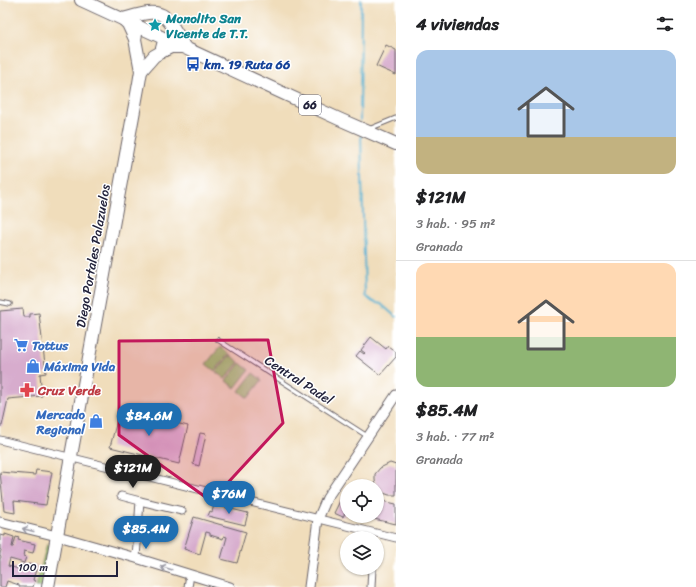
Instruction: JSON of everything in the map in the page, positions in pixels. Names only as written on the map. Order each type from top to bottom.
[{"type":"main road","name":"66","points":[[81,0],[396,144]]},
{"type":"main road","points":[[123,19],[156,13],[162,15],[166,18],[181,39],[184,47],[171,47],[160,52],[154,56],[141,71]]},
{"type":"main road","points":[[135,39],[140,20],[147,14]]},
{"type":"main road","points":[[160,52],[168,28],[166,18]]},
{"type":"main road","points":[[123,19],[128,24],[135,39],[141,71]]},
{"type":"main road","name":"Diego Portales Palazuelos","points":[[48,587],[141,71]]},
{"type":"street","points":[[309,587],[318,519],[327,498],[396,395]]},
{"type":"street","points":[[0,440],[396,538]]},
{"type":"street","points":[[121,496],[182,511]]},
{"type":"street","points":[[136,558],[140,501]]},
{"type":"street","points":[[0,522],[136,558],[230,587]]},
{"type":"street","points":[[188,587],[190,575]]},
{"type":"street","points":[[371,587],[372,575]]},
{"type":"lane","points":[[366,130],[396,118]]},
{"type":"lane","points":[[0,302],[10,304]]},
{"type":"lane","name":"Central Padel","points":[[218,340],[368,436]]},
{"type":"highlighted area","points":[[268,340],[283,423],[211,501],[119,435],[119,341]]},
{"type":"green space","points":[[220,347],[229,354],[215,371],[206,364]]},
{"type":"green space","points":[[230,355],[239,362],[225,379],[216,372]]},
{"type":"green space","points":[[240,363],[249,370],[235,388],[226,381]]},
{"type":"green space","points":[[253,373],[262,380],[248,398],[239,391]]},
{"type":"green space","points":[[47,544],[50,545],[43,587],[36,587]]},
{"type":"building","points":[[386,45],[396,50],[396,75],[376,66]]},
{"type":"building","name":"Tottus","points":[[23,309],[24,317],[30,317],[30,314],[39,313],[46,373],[40,374],[42,396],[8,399],[2,426],[0,426],[0,311]]},
{"type":"building","points":[[371,337],[386,349],[388,346],[396,352],[396,357],[380,375],[356,356],[360,351],[364,354],[365,353],[361,350]]},
{"type":"building","points":[[120,409],[188,426],[179,464],[110,447]]},
{"type":"building","points":[[200,433],[206,434],[199,466],[193,464]]},
{"type":"building","points":[[390,463],[396,465],[396,495],[384,493],[384,479],[375,479],[375,474],[380,468]]},
{"type":"building","points":[[36,470],[52,472],[46,505],[14,501],[15,513],[4,511],[0,472],[35,475]]},
{"type":"building","points":[[340,501],[340,516],[334,513]]},
{"type":"building","points":[[384,501],[396,504],[396,524],[384,521]]},
{"type":"building","points":[[214,505],[248,513],[245,525],[208,516],[210,511],[212,512]]},
{"type":"building","points":[[194,517],[246,532],[237,563],[221,559],[227,537],[224,536],[223,539],[210,535],[210,533],[206,532],[200,554],[184,549]]},
{"type":"building","points":[[5,534],[14,537],[12,547],[16,537],[19,538],[18,540],[35,544],[33,553],[24,551],[23,556],[26,557],[24,563],[10,559],[8,566],[19,569],[21,564],[27,566],[28,564],[37,566],[33,580],[35,581],[33,587],[19,587],[19,585],[7,581],[5,587],[0,587],[0,535],[5,536]]},
{"type":"waterway","points":[[360,121],[361,0]]},
{"type":"waterway","points":[[361,135],[365,296],[373,302],[381,304],[396,317]]},
{"type":"place","name":"Monolito San Vicente de T.T.","points":[[155,25]]},
{"type":"place","name":"km. 19 Ruta 66","points":[[193,64]]},
{"type":"place","name":"Tottus","points":[[21,345]]},
{"type":"place","name":"Máxima Vida","points":[[33,366]]},
{"type":"place","name":"Cruz Verde","points":[[27,390]]},
{"type":"place","name":"Mercado Regional","points":[[96,421]]}]
